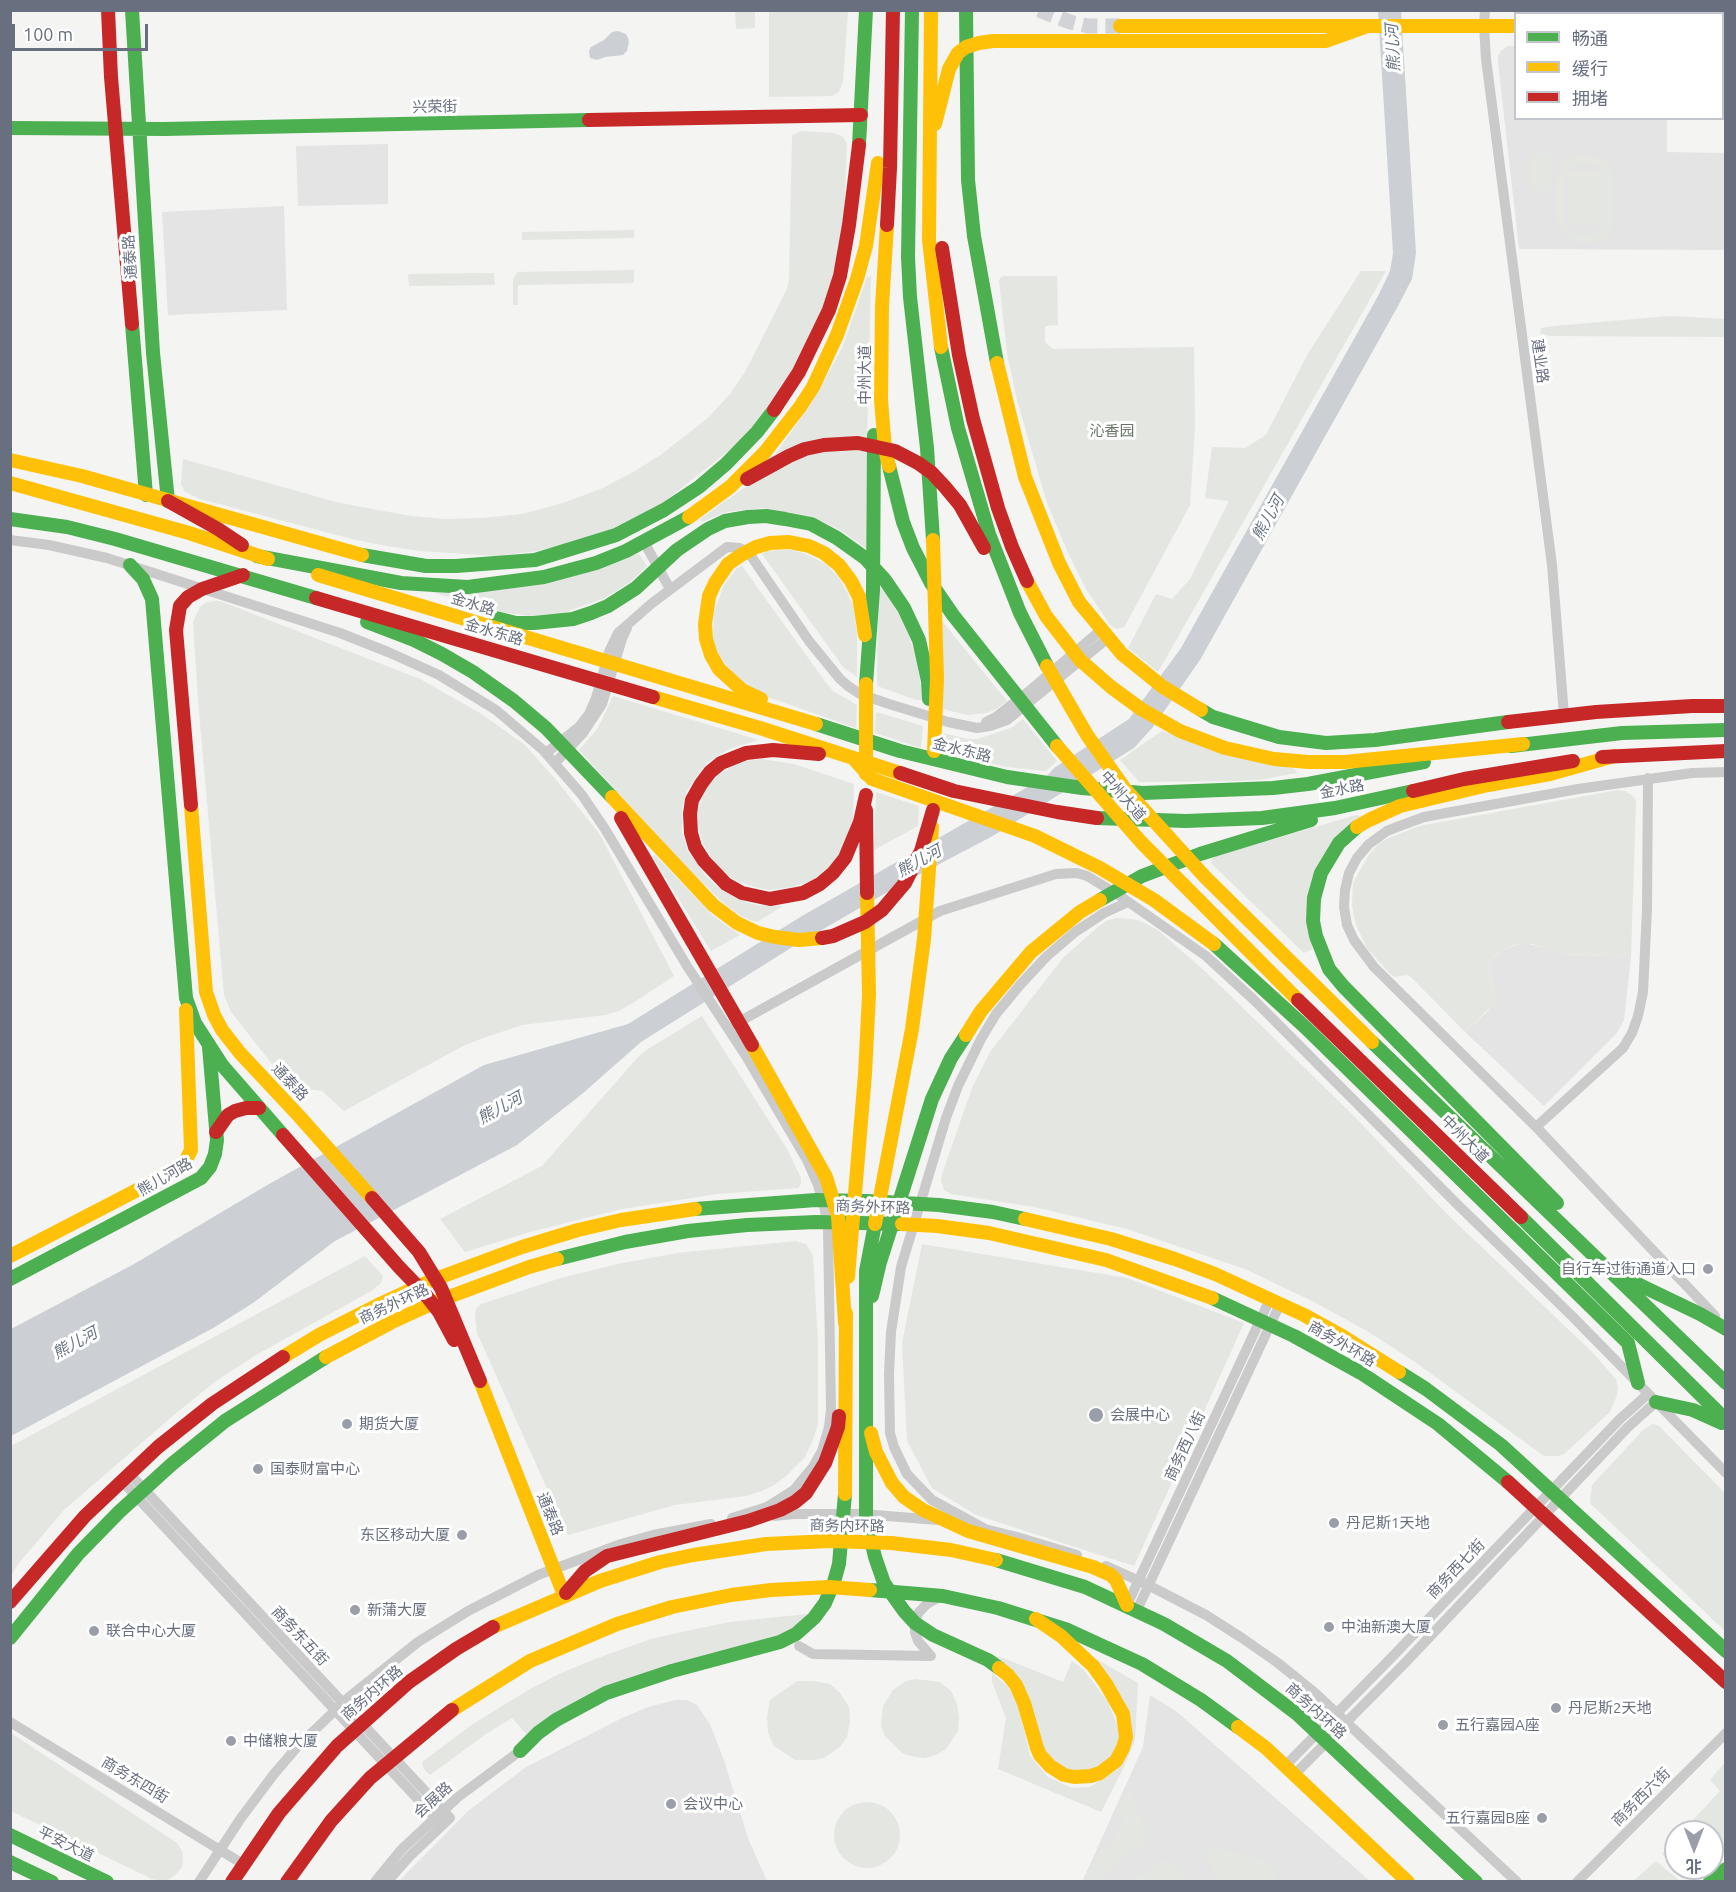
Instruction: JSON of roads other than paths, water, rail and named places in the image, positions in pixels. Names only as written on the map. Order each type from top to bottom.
[{"type":"main road","name":"通泰路","points":[[108,10],[115,129],[146,495]]},
{"type":"main road","name":"通泰路","points":[[132,10],[153,353],[168,501]]},
{"type":"main road","points":[[10,460],[82,477],[345,551],[426,566],[489,565],[535,560],[616,535],[673,504],[699,487],[726,464],[777,406],[799,372],[829,310],[840,276],[858,159],[866,10]]},
{"type":"main road","points":[[730,487],[765,452],[809,393],[825,364],[846,312],[866,246],[878,168],[892,10]]},
{"type":"main road","name":"中州大道","points":[[892,10],[890,168],[882,306],[881,400],[885,448],[903,522],[921,566],[942,599],[1010,687],[1141,842],[1725,1423]]},
{"type":"main road","points":[[912,10],[908,257],[932,513],[937,678],[933,810],[929,886],[914,1018],[895,1129],[866,1271],[866,1519],[884,1583],[904,1611],[915,1623],[933,1635],[988,1660],[1008,1675],[1016,1685],[1024,1703],[1040,1755],[1050,1766],[1064,1774],[1082,1778],[1091,1776],[1116,1761],[1123,1748],[1126,1737],[1123,1714],[1093,1666],[1060,1636],[1036,1619]]},
{"type":"main road","name":"中州大道","points":[[931,10],[930,251],[943,360],[958,428],[980,506],[1007,584],[1040,656],[1071,710],[1125,789],[1204,877],[1725,1383]]},
{"type":"main road","points":[[966,10],[968,180],[974,236],[1000,382],[1025,477],[1071,589],[1104,634],[1135,665],[1176,696],[1213,717],[1279,737],[1326,743],[1375,740],[1564,715],[1725,706]]},
{"type":"main road","points":[[1120,26],[1514,26]]},
{"type":"main road","points":[[1372,26],[1326,41],[993,41],[966,46],[958,53],[950,69],[929,154],[959,355],[973,419],[998,508],[1012,547],[1034,596],[1046,616],[1080,660],[1124,698],[1180,731],[1225,748],[1274,759],[1326,763],[1523,744]]},
{"type":"main road","name":"兴荣街","points":[[10,128],[138,129],[861,115]]},
{"type":"main road","points":[[866,684],[873,590],[874,437],[881,358]]},
{"type":"main road","points":[[168,501],[218,529],[257,556],[401,583],[468,587],[516,582],[587,566],[626,551],[682,522],[730,487],[789,456],[805,449],[824,445],[858,443],[877,446],[907,456],[932,473],[960,505],[1020,613]]},
{"type":"main road","points":[[10,483],[189,533],[407,602],[516,622],[573,619],[608,606],[636,588],[689,540],[725,521],[766,516],[811,524],[854,548],[885,580],[904,608],[914,628],[923,656],[934,751]]},
{"type":"main road","name":"金水东路","points":[[10,519],[115,539],[243,575],[715,714],[963,794]]},
{"type":"main road","points":[[520,1751],[556,1720],[606,1694],[639,1681],[780,1642],[796,1634],[814,1618],[825,1604],[834,1582],[839,1564],[845,1500],[845,1323],[869,995],[865,633],[859,597],[851,581],[839,565],[824,553],[809,546],[789,542],[770,543],[756,547],[728,564],[709,596],[705,624],[706,639],[711,655],[719,669],[742,690],[821,726]]},
{"type":"main road","name":"通泰路","points":[[130,565],[143,579],[152,599],[186,998],[195,1023],[209,1047],[274,1126],[399,1267],[418,1287],[439,1301],[464,1340],[561,1597]]},
{"type":"main road","name":"通泰路","points":[[243,575],[202,589],[188,597],[180,606],[176,630],[206,992],[222,1030],[240,1053],[419,1252],[436,1279],[439,1301]]},
{"type":"main road","points":[[243,575],[414,640],[473,672],[546,728],[724,915],[758,933],[799,940],[833,936],[865,922],[882,910],[905,883],[921,851],[933,810]]},
{"type":"main road","name":"金水路","points":[[407,602],[530,638]]},
{"type":"main road","name":"金水东路","points":[[530,638],[900,751],[1007,777]]},
{"type":"main road","name":"金水路","points":[[1007,777],[1082,788],[1143,793],[1272,788],[1345,778],[1523,744],[1622,733],[1725,730]]},
{"type":"main road","points":[[866,795],[860,822],[845,858],[820,884],[803,893],[785,897],[770,899],[756,897],[742,893],[726,884],[712,872],[695,848],[691,833],[692,800],[700,784],[710,772],[721,763],[746,753],[773,750],[853,759],[872,779],[1035,836],[1100,868],[1154,900],[1223,950],[1305,1027],[1628,1343],[1638,1383]]},
{"type":"main road","name":"金水路","points":[[963,794],[1098,818],[1186,821],[1262,818],[1335,808],[1506,771],[1614,756],[1725,751]]},
{"type":"main road","points":[[1614,756],[1550,774],[1488,785],[1400,806],[1369,820],[1339,843],[1321,873],[1314,898],[1313,921],[1316,936],[1329,969],[1343,986],[1517,1161],[1579,1227],[1607,1269],[1725,1328]]},
{"type":"main road","points":[[605,791],[787,1105],[826,1177],[838,1216],[845,1323]]},
{"type":"main road","points":[[866,1323],[880,1262],[932,1099],[951,1058],[981,1011],[1032,952],[1080,912],[1142,876],[1200,854],[1386,797]]},
{"type":"main road","name":"熊儿河路","points":[[10,1280],[201,1178],[210,1167],[215,1154],[216,1132],[206,992]]},
{"type":"main road","name":"熊儿河路","points":[[10,1256],[184,1164],[191,1150],[186,998]]},
{"type":"main road","points":[[187,1046],[222,1030]]},
{"type":"main road","points":[[216,1132],[228,1115],[235,1111],[260,1108]]},
{"type":"main road","name":"商务外环路","points":[[10,1602],[62,1540],[125,1477],[212,1404],[320,1335],[418,1287],[522,1247],[621,1220],[746,1204],[823,1200],[867,1201],[993,1212],[1111,1239],[1205,1270],[1275,1301],[1342,1336],[1426,1389],[1501,1445],[1725,1651]]},
{"type":"main road","name":"商务外环路","points":[[10,1638],[62,1573],[101,1531],[140,1493],[225,1421],[330,1354],[392,1322],[439,1301],[529,1267],[583,1251],[688,1231],[747,1225],[827,1222],[914,1225],[989,1233],[1106,1260],[1206,1295],[1265,1322],[1361,1374],[1438,1424],[1540,1511],[1725,1682]]},
{"type":"main road","points":[[561,1597],[585,1571],[607,1556],[748,1521],[795,1502],[811,1486],[825,1463],[838,1427],[845,1371]]},
{"type":"main road","points":[[1652,1398],[1693,1410],[1725,1423]]},
{"type":"main road","points":[[866,1414],[880,1460],[892,1483],[904,1497],[956,1527],[1093,1567],[1111,1575],[1132,1608]]},
{"type":"main road","name":"商务内环路","points":[[232,1881],[295,1792],[337,1746],[409,1682],[456,1648],[502,1622],[630,1571],[693,1555],[766,1544],[840,1541],[891,1543],[969,1554],[1085,1587],[1173,1629],[1227,1661],[1297,1713],[1476,1881]]},
{"type":"main road","points":[[287,1881],[331,1821],[389,1761],[456,1707],[530,1661],[644,1615],[702,1600],[798,1588],[878,1589],[943,1596],[1036,1619],[1114,1650],[1168,1679],[1233,1722],[1266,1748],[1408,1881]]},
{"type":"main road","name":"平安大道","points":[[10,1836],[107,1881]]},
{"type":"main road","points":[[10,1862],[52,1881]]},
{"type":"main road","points":[[1710,1881],[1725,1869]]},
{"type":"street","name":"建业路","points":[[1485,10],[1486,59],[1552,565],[1564,715]]},
{"type":"street","points":[[635,525],[670,589]]},
{"type":"street","points":[[10,540],[49,545],[108,558],[340,633],[388,652],[439,675],[496,710],[546,753],[582,795],[717,1014],[746,1056],[807,1160],[823,1200],[827,1222],[831,1409],[829,1427],[822,1451],[813,1467],[794,1490],[766,1507],[720,1522]]},
{"type":"street","points":[[546,753],[579,727],[589,714],[613,641],[618,633],[670,589],[727,547],[740,548],[751,556],[809,641],[840,680],[860,694],[965,726],[977,728],[1007,720],[1035,698],[1104,634]]},
{"type":"street","points":[[555,763],[583,733],[602,704],[622,639],[630,623]]},
{"type":"street","points":[[1725,772],[1648,778],[1578,789],[1424,817],[1397,826],[1369,844],[1357,858],[1349,873],[1344,907],[1347,925],[1354,940],[1374,967],[1536,1127],[1725,1328]]},
{"type":"street","points":[[1536,1127],[1623,1048],[1638,1016],[1643,992],[1647,909],[1648,778]]},
{"type":"street","points":[[727,1028],[940,911],[1062,874],[1077,873],[1087,876],[1114,892],[1206,957],[1254,1000],[1638,1383],[1725,1473]]},
{"type":"street","points":[[985,1529],[932,1500],[916,1484],[900,1460],[890,1433],[891,1332],[901,1267],[946,1118],[958,1086],[996,1014],[1040,964],[1068,938],[1104,913],[1128,902]]},
{"type":"street","name":"商务西八街","points":[[1132,1608],[1275,1301]]},
{"type":"street","name":"商务西七街","points":[[1322,1738],[1337,1713],[1556,1495],[1628,1427],[1652,1398]]},
{"type":"street","name":"商务东五街","points":[[125,1477],[442,1818]]},
{"type":"street","name":"商务西七街","points":[[1290,1770],[1322,1738],[1346,1722],[1540,1511]]},
{"type":"street","points":[[199,1881],[219,1849],[274,1774],[318,1726],[418,1642],[489,1599],[550,1570],[653,1535],[720,1522],[794,1514],[840,1514],[931,1520],[985,1529],[1059,1549],[1144,1582],[1242,1638],[1315,1693],[1517,1881]]},
{"type":"street","points":[[799,1646],[813,1654],[931,1656],[918,1641],[915,1621],[919,1612],[927,1604],[943,1596]]},
{"type":"street","name":"商务东四街","points":[[10,1722],[243,1864]]},
{"type":"street","name":"商务西六街","points":[[1576,1881],[1725,1733]]},
{"type":"street","name":"会展路","points":[[387,1881],[442,1818],[489,1772],[520,1751]]},
{"type":"street","name":"会展路","points":[[375,1881],[401,1850],[442,1818]]},
{"type":"water","name":"熊儿河","points":[[1378,11],[1401,11],[1416,253],[1412,279],[1200,660],[1153,727],[1134,748],[991,837],[903,883],[794,946],[641,1042],[582,1094],[517,1145],[335,1241],[253,1303],[215,1327],[11,1436],[11,1329],[134,1264],[269,1184],[484,1065],[628,1024],[802,916],[1047,776],[1054,768],[1129,719],[1181,648],[1390,271],[1393,253]]},
{"type":"water","points":[[618,31],[626,34],[629,42],[627,51],[623,55],[597,60],[590,58],[591,47],[604,40],[612,32]]},
{"type":"tunnel","points":[[1039,10],[1088,26],[1120,26]]},
{"type":"place","name":"自行车过街通道入口","points":[[1708,1269]]},
{"type":"place","name":"会展中心","points":[[1096,1415]]},
{"type":"place","name":"期货大厦","points":[[347,1424]]},
{"type":"place","name":"国泰财富中心","points":[[258,1469]]},
{"type":"place","name":"丹尼斯1天地","points":[[1334,1523]]},
{"type":"place","name":"东区移动大厦","points":[[462,1535]]},
{"type":"place","name":"新蒲大厦","points":[[355,1610]]},
{"type":"place","name":"中油新澳大厦","points":[[1329,1627]]},
{"type":"place","name":"联合中心大厦","points":[[94,1631]]},
{"type":"place","name":"丹尼斯2天地","points":[[1556,1708]]},
{"type":"place","name":"五行嘉园A座","points":[[1443,1725]]},
{"type":"place","name":"中储粮大厦","points":[[231,1741]]},
{"type":"place","name":"会议中心","points":[[671,1804]]},
{"type":"place","name":"五行嘉园B座","points":[[1542,1818]]},
{"type":"park label","name":"沁香园","points":[[1112,431]]}]
